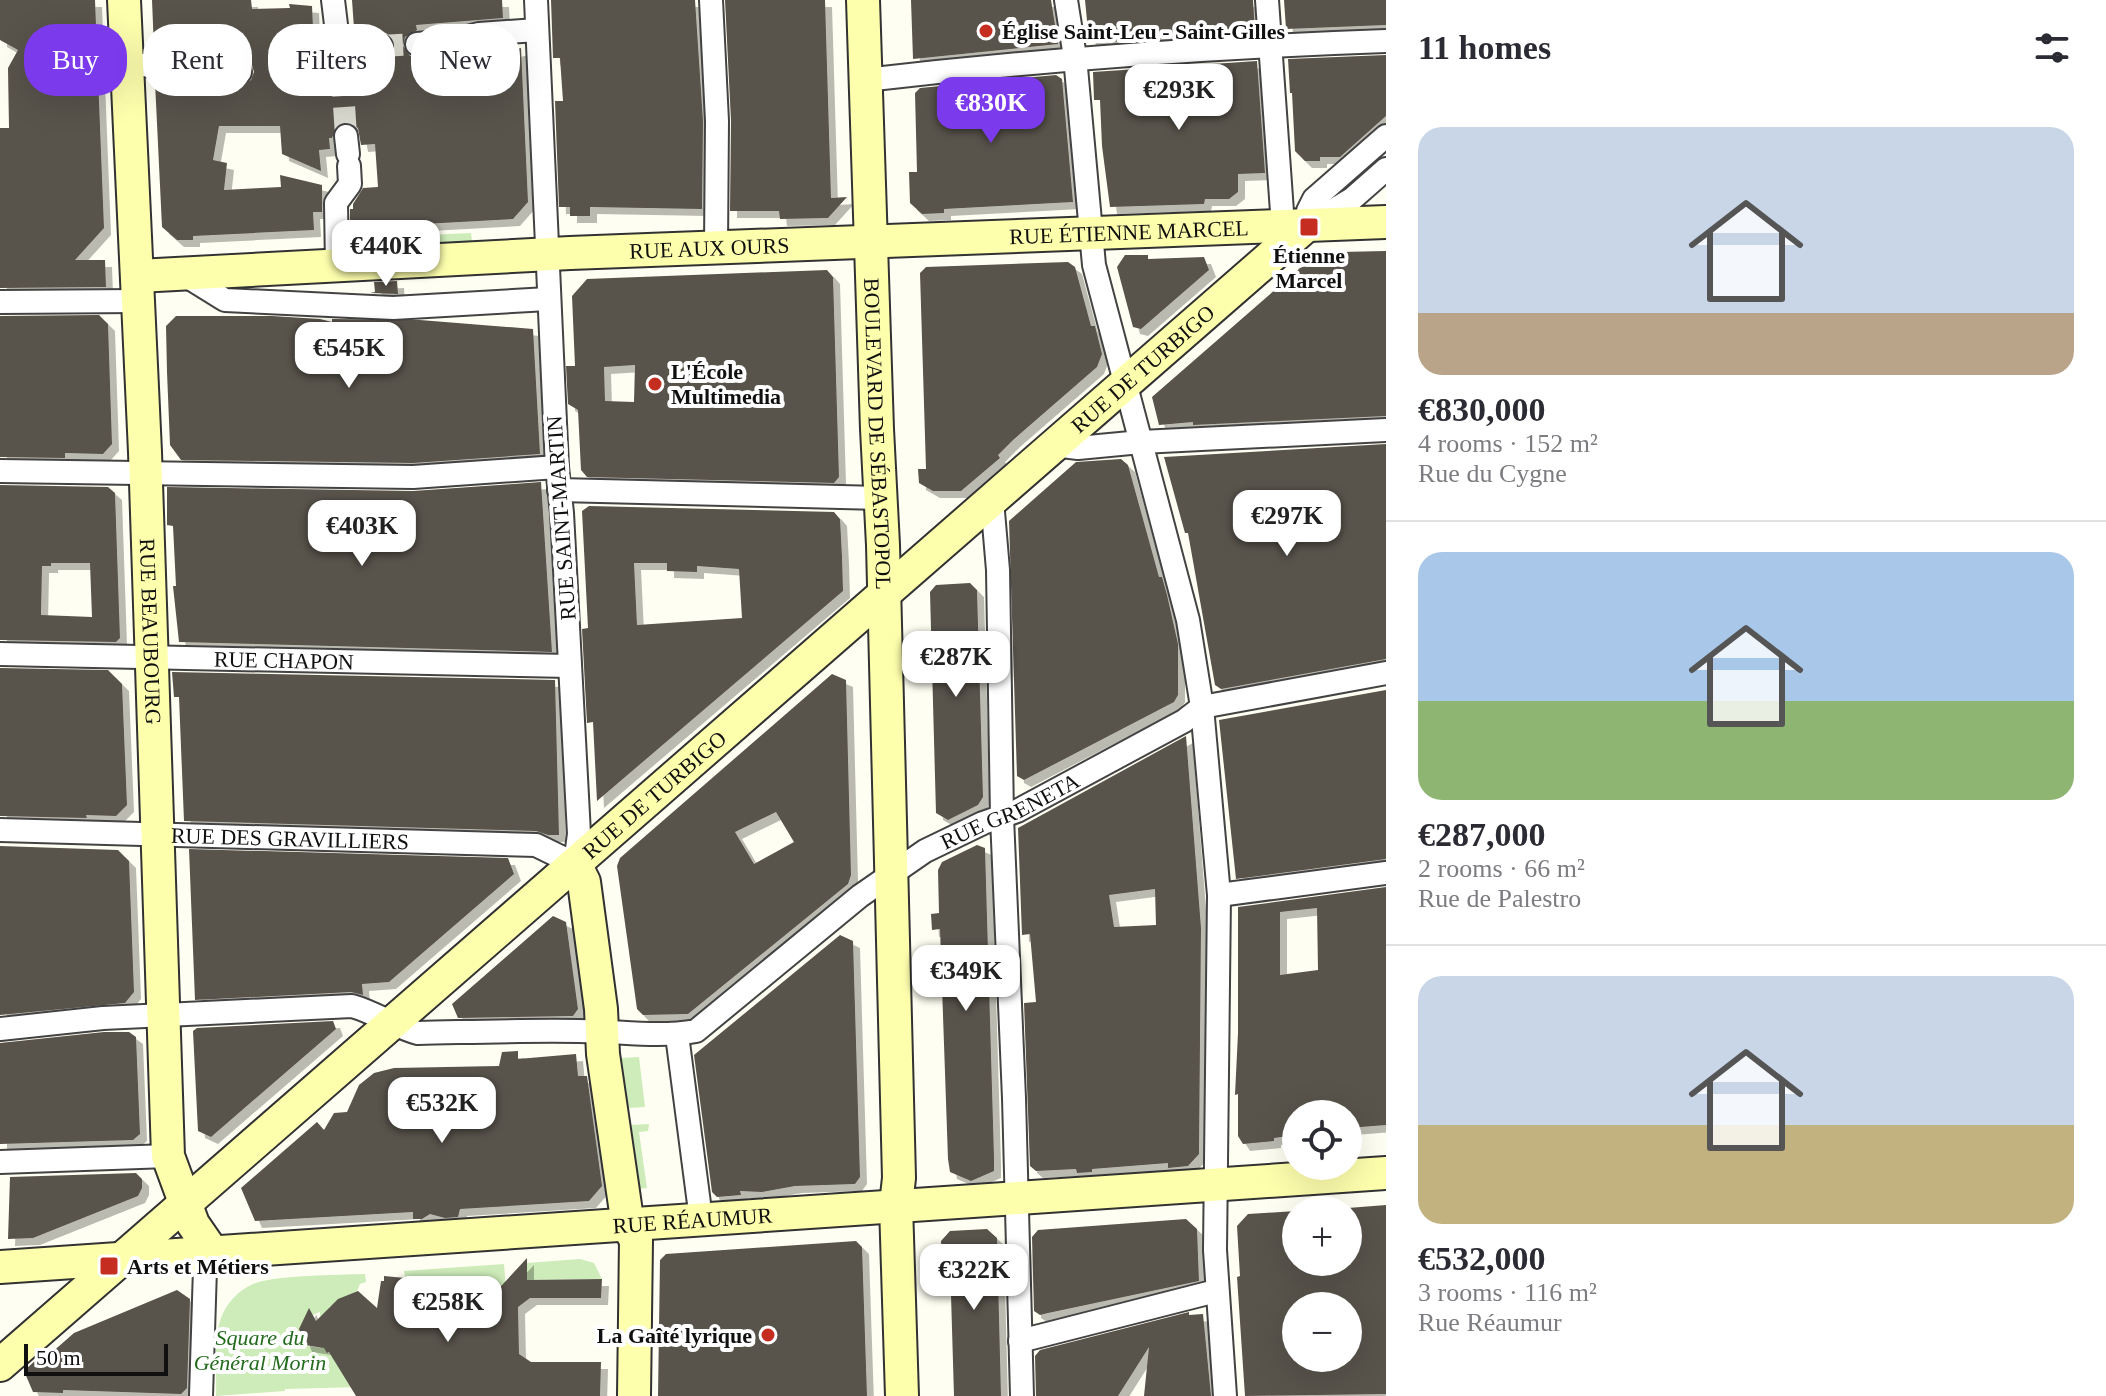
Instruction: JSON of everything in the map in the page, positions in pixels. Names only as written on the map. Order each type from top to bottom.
[{"type":"main road","name":"RUE BEAUBOURG","points":[[124,0],[125,24]]},
{"type":"main road","name":"BOULEVARD DE SÉBASTOPOL","points":[[863,0],[891,873],[902,1396]]},
{"type":"main road","name":"RUE BEAUBOURG","points":[[127,64],[146,473],[168,1156],[193,1224],[213,1253]]},
{"type":"main road","name":"RUE ÉTIENNE MARCEL","points":[[872,241],[1386,222]]},
{"type":"main road","name":"RUE DE TURBIGO","points":[[0,1365],[1126,384],[1295,226]]},
{"type":"main road","name":"RUE AUX OURS","points":[[138,288],[183,274],[546,254],[872,241]]},
{"type":"main road","name":"RUE SAINT-MARTIN","points":[[575,864],[584,882],[628,1226],[636,1240],[634,1396]]},
{"type":"main road","name":"RUE RÉAUMUR","points":[[0,1267],[1386,1173]]},
{"type":"street","points":[[333,0],[336,24]]},
{"type":"street","name":"RUE SAINT-MARTIN","points":[[536,0],[548,299],[579,834],[575,864]]},
{"type":"street","points":[[711,0],[717,121],[716,247]]},
{"type":"street","points":[[1066,0],[1075,57],[1094,265],[1188,620],[1202,707],[1219,895],[1216,1291],[1225,1396]]},
{"type":"street","points":[[1267,0],[1295,226]]},
{"type":"street","points":[[520,31],[537,30]]},
{"type":"street","points":[[865,80],[1075,57],[1386,41]]},
{"type":"street","points":[[127,64],[143,65]]},
{"type":"street","name":"RUE DE TURBIGO","points":[[1295,226],[1314,199],[1386,136]]},
{"type":"street","points":[[337,265],[336,203],[350,184],[348,152]]},
{"type":"street","name":"RUE DE TURBIGO","points":[[1295,226],[1352,199],[1386,169]]},
{"type":"street","points":[[183,274],[225,300],[393,308],[548,299]]},
{"type":"street","points":[[0,302],[138,288]]},
{"type":"street","points":[[1054,445],[1078,448],[1386,430]]},
{"type":"street","points":[[0,471],[413,477],[557,467]]},
{"type":"street","points":[[559,490],[880,498]]},
{"type":"street","points":[[992,500],[998,570],[1002,817],[1022,1396]]},
{"type":"street","name":"RUE CHAPON","points":[[0,654],[569,666]]},
{"type":"street","name":"RUE GRENETA","points":[[677,1035],[696,1031],[860,896],[925,851],[1002,817],[1184,721],[1202,707],[1386,673]]},
{"type":"street","name":"RUE DES GRAVILLIERS","points":[[0,830],[536,845],[575,864]]},
{"type":"street","points":[[1219,895],[1386,873]]},
{"type":"street","points":[[0,1029],[103,1018],[352,1006],[378,1014],[407,1031],[418,1033],[602,1032],[677,1035],[701,1219]]},
{"type":"street","points":[[0,1162],[168,1156]]},
{"type":"street","points":[[201,1396],[205,1268],[213,1253]]},
{"type":"street","points":[[1020,1341],[1216,1291]]},
{"type":"green space","points":[[471,233],[472,241],[408,244],[405,236]]},
{"type":"green space","points":[[639,1057],[645,1107],[627,1108],[621,1058]]},
{"type":"green space","points":[[649,1124],[648,1131],[639,1132],[647,1188],[638,1189],[630,1125]]},
{"type":"green space","points":[[580,1259],[594,1263],[602,1279],[527,1280],[527,1263]]},
{"type":"green space","points":[[504,1264],[506,1289],[491,1304],[407,1305],[410,1283],[406,1283],[404,1271]]},
{"type":"green space","name":"Square du Général Morin","points":[[365,1274],[366,1282],[360,1284],[357,1291],[329,1307],[328,1317],[320,1316],[320,1312],[313,1315],[300,1332],[306,1337],[308,1346],[319,1348],[326,1343],[327,1353],[360,1387],[285,1389],[216,1396],[216,1348],[220,1321],[232,1299],[242,1290],[276,1279]]},
{"type":"building","points":[[0,0],[95,0],[96,24],[24,24],[24,96],[99,96],[104,228],[75,260],[105,260],[106,287],[0,288],[0,128],[9,128],[8,68],[18,50],[0,40]]},
{"type":"building","points":[[152,0],[251,0],[252,9],[290,8],[289,4],[312,6],[313,24],[268,24],[268,96],[395,96],[395,24],[354,24],[352,0],[502,0],[503,18],[411,24],[411,34],[405,37],[403,46],[411,56],[411,96],[520,96],[521,48],[528,202],[513,219],[350,228],[350,209],[353,209],[363,188],[378,187],[375,144],[361,145],[358,128],[345,122],[337,125],[332,138],[329,138],[330,149],[319,150],[321,171],[282,154],[280,126],[219,126],[213,160],[227,163],[224,190],[281,187],[280,175],[322,185],[322,212],[313,212],[314,230],[193,236],[193,240],[177,240],[162,227],[156,96],[252,96],[252,24],[153,24]]},
{"type":"building","points":[[551,0],[695,0],[703,121],[702,209],[590,207],[590,216],[570,216],[570,207],[559,207],[555,101],[563,101],[560,58],[553,58]]},
{"type":"building","points":[[725,0],[825,0],[831,198],[847,197],[828,218],[780,219],[779,211],[730,211],[731,121]]},
{"type":"building","name":"Église Saint-Leu - Saint-Gilles","points":[[911,0],[1051,0],[1058,44],[913,59]]},
{"type":"building","points":[[1085,0],[1253,0],[1255,32],[1089,41]]},
{"type":"building","points":[[1284,0],[1386,0],[1386,25],[1286,29]]},
{"type":"building","points":[[1386,55],[1386,116],[1340,157],[1305,161],[1295,151],[1288,59]]},
{"type":"building","points":[[1257,61],[1265,173],[1238,174],[1238,192],[1229,199],[1205,199],[1204,204],[1110,207],[1100,100],[1094,100],[1093,72]]},
{"type":"building","points":[[1056,75],[1062,79],[1073,202],[944,209],[944,213],[922,214],[910,203],[909,172],[917,172],[915,93],[920,88]]},
{"type":"building","points":[[1386,251],[1386,416],[1159,425],[1152,397],[1300,268],[1340,252]]},
{"type":"building","points":[[1125,255],[1148,255],[1148,259],[1204,257],[1209,270],[1141,329],[1133,327],[1117,267]]},
{"type":"building","points":[[1068,262],[1075,267],[1091,326],[1095,326],[1102,354],[1097,367],[1013,440],[998,455],[1000,458],[961,491],[933,491],[919,483],[918,469],[926,469],[920,273],[926,267]]},
{"type":"building","points":[[827,270],[833,277],[839,477],[834,483],[587,477],[581,470],[578,410],[568,404],[566,366],[575,366],[572,296],[587,279]],"holes":[[[635,365],[634,402],[605,401],[604,367]]]},
{"type":"building","points":[[397,281],[398,294],[370,293],[375,292],[374,282]]},
{"type":"building","points":[[99,315],[108,324],[112,444],[103,454],[65,453],[65,458],[0,457],[0,316]]},
{"type":"building","points":[[176,316],[272,316],[332,322],[332,319],[420,320],[533,329],[540,454],[413,463],[181,460],[170,445],[167,372],[166,326]]},
{"type":"building","points":[[1386,444],[1386,659],[1221,689],[1215,685],[1188,533],[1185,533],[1164,457]]},
{"type":"building","points":[[1121,459],[1128,465],[1159,577],[1162,577],[1167,595],[1178,644],[1178,695],[1174,702],[1024,780],[1017,776],[1009,521],[1076,462]]},
{"type":"building","points":[[541,482],[552,652],[179,642],[173,586],[176,586],[173,526],[167,525],[167,487],[413,491]]},
{"type":"building","points":[[0,485],[108,487],[115,493],[120,638],[116,642],[0,640]],"holes":[[[51,563],[90,563],[92,617],[41,615],[42,566],[51,566]]]},
{"type":"building","points":[[589,506],[834,512],[840,519],[842,557],[843,591],[597,801],[593,722],[587,723],[582,629],[588,628],[582,511]],"holes":[[[634,563],[667,563],[667,571],[697,572],[697,566],[739,569],[742,618],[637,625]]]},
{"type":"building","points":[[970,583],[977,590],[983,797],[978,805],[948,820],[936,813],[930,592],[936,585]]},
{"type":"building","points":[[0,668],[108,670],[122,684],[127,805],[116,816],[0,816]]},
{"type":"building","points":[[172,672],[555,680],[559,835],[536,831],[184,821],[179,697],[174,697]]},
{"type":"building","points":[[832,674],[846,680],[851,875],[848,884],[688,1014],[643,1015],[637,1009],[617,866],[620,858]],"holes":[[[776,812],[794,842],[754,864],[735,832]]]},
{"type":"building","points":[[1386,690],[1386,859],[1236,879],[1219,720]]},
{"type":"building","points":[[1186,736],[1201,928],[1199,1154],[1188,1166],[1168,1168],[1168,1163],[1077,1173],[1076,1169],[1036,1171],[1030,1166],[1024,1003],[1036,1002],[1030,934],[1022,935],[1018,828]],"holes":[[[1155,889],[1156,925],[1114,927],[1109,895]]]},
{"type":"building","points":[[977,845],[985,848],[994,1171],[971,1181],[950,1172],[948,1159],[940,929],[932,930],[931,914],[939,913],[938,870],[942,862]]},
{"type":"building","points":[[0,846],[118,850],[129,861],[134,992],[125,1003],[0,1015]]},
{"type":"building","points":[[189,849],[508,858],[514,874],[389,982],[362,984],[363,995],[351,992],[195,1000]]},
{"type":"building","points":[[1386,887],[1386,1125],[1362,1127],[1362,1100],[1282,1100],[1282,1137],[1274,1138],[1274,1141],[1243,1144],[1238,1136],[1238,1094],[1235,1095],[1238,907]],"holes":[[[1317,908],[1318,970],[1280,975],[1280,912]]]},
{"type":"building","points":[[553,916],[566,922],[578,1009],[573,1016],[458,1018],[452,1004]]},
{"type":"building","points":[[840,935],[853,941],[860,1177],[855,1184],[740,1191],[741,1195],[717,1197],[712,1192],[694,1055]]},
{"type":"building","points":[[333,1021],[336,1029],[211,1137],[198,1131],[193,1031],[197,1028]]},
{"type":"building","points":[[129,1032],[136,1037],[140,1134],[133,1140],[0,1144],[0,1043]]},
{"type":"building","points":[[518,1051],[518,1059],[576,1054],[578,1076],[587,1076],[602,1186],[589,1201],[460,1209],[458,1217],[445,1218],[430,1214],[422,1219],[413,1219],[413,1212],[255,1221],[241,1188],[317,1122],[324,1130],[334,1113],[347,1112],[359,1085],[374,1073],[394,1068],[499,1066],[502,1052]]},
{"type":"building","points":[[136,1173],[142,1179],[138,1196],[33,1238],[8,1239],[10,1177]]},
{"type":"building","points":[[1386,1205],[1386,1394],[1245,1396],[1237,1226],[1248,1214],[1282,1212],[1282,1276],[1362,1276],[1362,1207]]},
{"type":"building","points":[[1186,1219],[1197,1229],[1199,1281],[1040,1315],[1034,1311],[1032,1237],[1038,1230]]},
{"type":"building","points":[[987,1229],[997,1238],[1001,1396],[954,1396],[950,1261],[942,1261],[941,1241],[950,1231]]},
{"type":"building","points":[[856,1241],[862,1247],[867,1396],[658,1396],[660,1260],[666,1254]]},
{"type":"building","points":[[527,1258],[527,1280],[602,1279],[601,1298],[530,1298],[518,1307],[519,1354],[531,1362],[601,1362],[600,1396],[356,1396],[329,1352],[324,1348],[305,1345],[299,1329],[309,1308],[316,1321],[338,1299],[358,1291],[377,1308],[384,1276],[405,1278],[405,1283],[410,1283],[408,1305],[491,1304],[491,1297]]},
{"type":"building","points":[[177,1290],[190,1299],[187,1388],[181,1394],[63,1390],[63,1393],[33,1392],[24,1371],[39,1357],[42,1361],[74,1333]]},
{"type":"building","points":[[1189,1312],[1189,1315],[1203,1314],[1211,1396],[1144,1396],[1149,1347],[1118,1396],[1036,1396],[1035,1356],[1040,1350]]},
{"type":"tunnel","points":[[395,45],[411,44]]},
{"type":"tunnel","points":[[343,96],[346,136]]},
{"type":"place","name":"Église Saint-Leu - Saint-Gilles","points":[[986,31]]},
{"type":"place","name":"Étienne Marcel","points":[[1309,227]]},
{"type":"place","name":"L'École Multimedia","points":[[655,384]]},
{"type":"place","name":"Arts et Métiers","points":[[109,1266]]},
{"type":"place","name":"La Gaîté lyrique","points":[[768,1335]]}]
